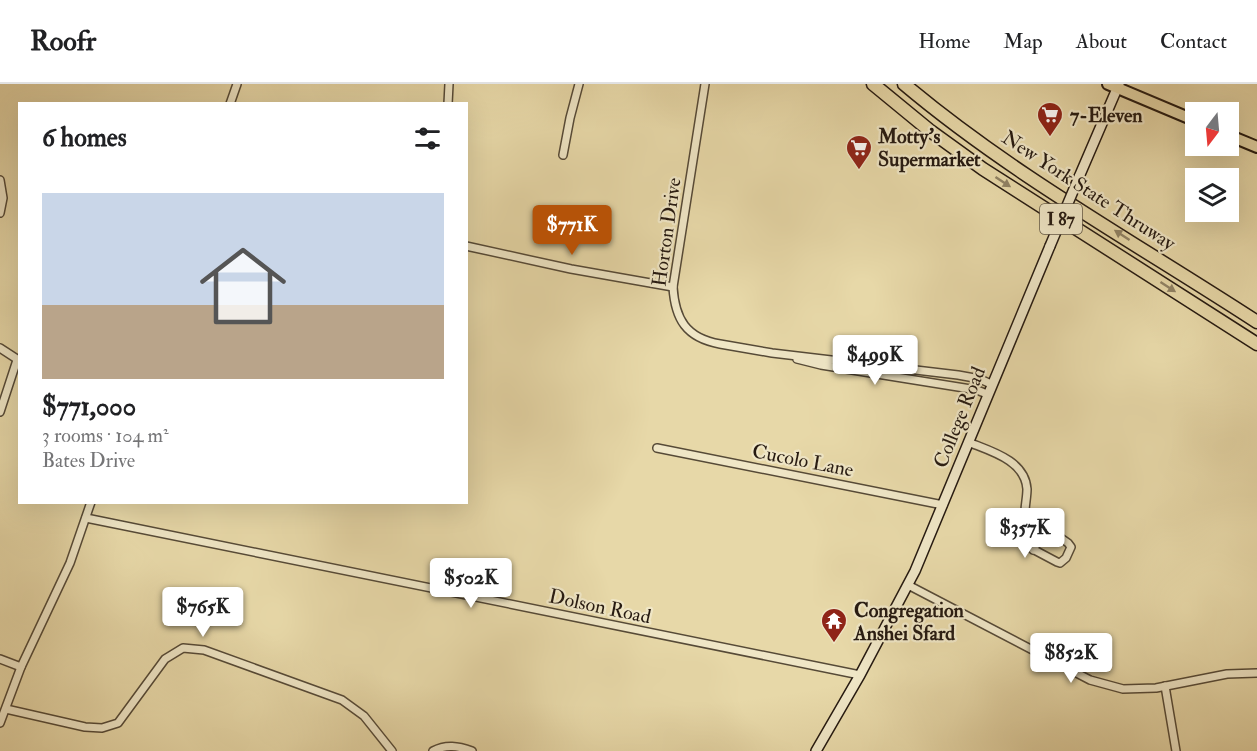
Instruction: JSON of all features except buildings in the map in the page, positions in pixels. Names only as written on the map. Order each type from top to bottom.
[{"type":"highway","name":"New York State Thruway","points":[[873,84],[929,130],[983,169],[1257,344]]},
{"type":"highway","name":"New York State Thruway","points":[[904,84],[968,134],[1013,165],[1257,322]]},
{"type":"main road","points":[[1115,85],[1185,116]]},
{"type":"main road","points":[[1239,140],[1257,147]]},
{"type":"street","points":[[231,102],[237,84]]},
{"type":"street","points":[[448,102],[449,84]]},
{"type":"street","points":[[563,155],[579,84]]},
{"type":"street","name":"Horton Drive","points":[[705,84],[673,287],[674,304],[679,320],[692,334],[711,343],[772,353],[958,375],[991,384]]},
{"type":"street","name":"College Road","points":[[816,751],[908,585],[1079,177],[1115,85]]},
{"type":"street","points":[[0,180],[3,198],[0,213]]},
{"type":"street","points":[[468,246],[571,269],[673,287]]},
{"type":"street","points":[[0,348],[18,361],[0,412]]},
{"type":"street","name":"Horton Drive","points":[[772,353],[820,365],[977,390],[987,394]]},
{"type":"street","points":[[968,442],[1005,458],[1019,469],[1027,490],[1023,537],[1026,544],[1033,550],[1060,563],[1066,558],[1071,547],[1048,529],[1044,531],[1033,550]]},
{"type":"street","name":"Cucolo Lane","points":[[657,448],[943,505]]},
{"type":"street","points":[[0,723],[21,666],[70,563],[90,504]]},
{"type":"street","name":"Dolson Road","points":[[86,518],[860,675]]},
{"type":"street","points":[[908,585],[1090,680],[1123,689],[1165,686],[1227,674],[1257,673]]},
{"type":"street","points":[[6,709],[85,727],[102,728],[118,723],[165,659],[183,648],[204,650],[342,700],[364,716],[392,751]]},
{"type":"street","points":[[0,659],[21,666]]},
{"type":"street","points":[[1165,686],[1176,751]]},
{"type":"street","points":[[433,751],[449,746],[458,746],[472,751]]},
{"type":"place","name":"7-Eleven","points":[[1050,138]]},
{"type":"place","name":"Motty's Supermarket","points":[[859,171]]},
{"type":"place","name":"Congregation Anshei Sfard","points":[[834,644]]}]
